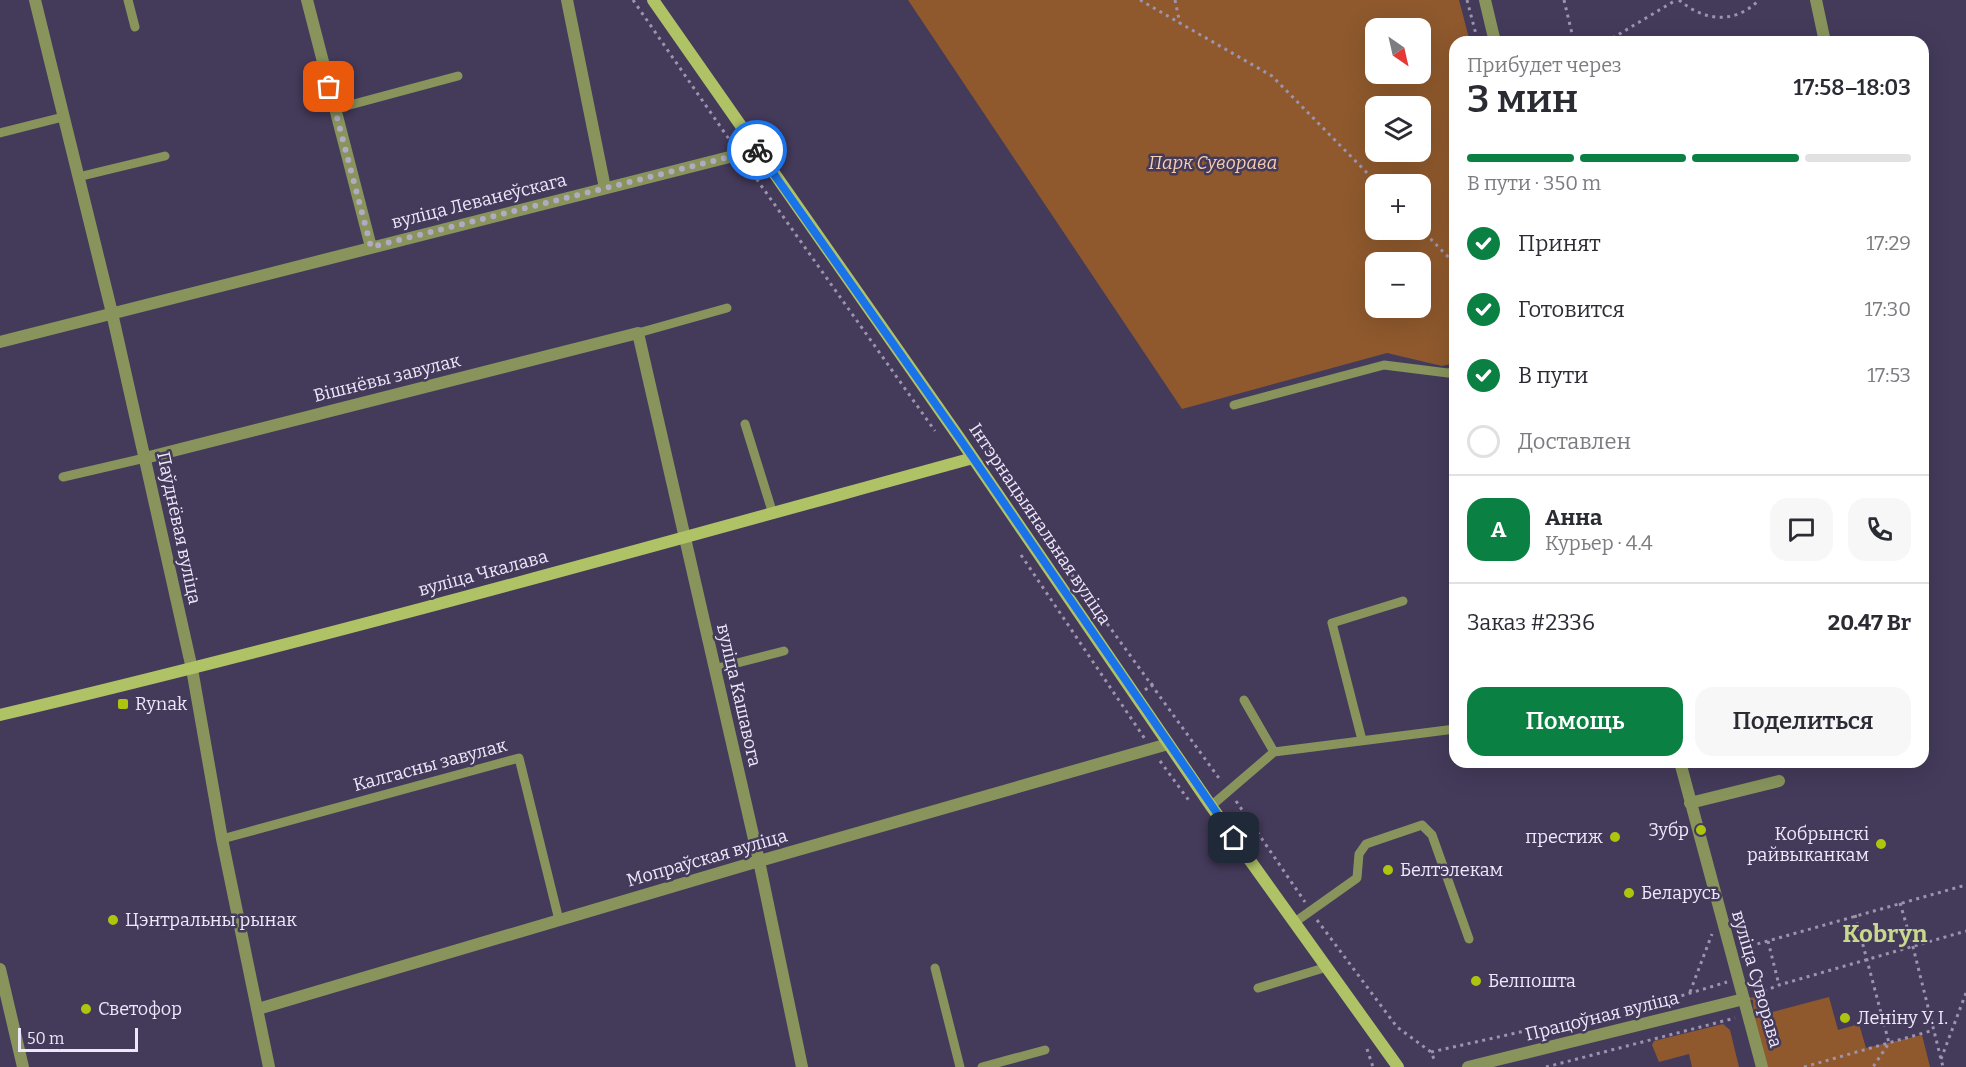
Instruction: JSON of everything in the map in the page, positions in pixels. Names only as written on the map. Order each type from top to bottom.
[{"type":"main road","name":"Інтэрнацыянальная вуліца","points":[[653,0],[973,458],[1211,806],[1398,1067]]},
{"type":"main road","name":"вуліца Чкалава","points":[[0,715],[192,669],[684,539],[973,458]]},
{"type":"street","name":"Паўднёвая вуліца","points":[[35,0],[112,313],[192,669],[222,839],[269,1067]]},
{"type":"street","points":[[307,0],[371,247]]},
{"type":"street","points":[[567,0],[605,188]]},
{"type":"street","points":[[1485,0],[1494,36]]},
{"type":"street","points":[[1816,0],[1824,36]]},
{"type":"street","name":"вуліца Леванеўскага","points":[[0,342],[757,150]]},
{"type":"street","name":"Вішнёвы завулак","points":[[145,458],[638,333]]},
{"type":"street","name":"вуліца Кашавога","points":[[638,333],[759,861],[802,1067]]},
{"type":"street","name":"Мопраўская вуліца","points":[[258,1009],[759,861],[1168,744]]},
{"type":"street","name":"вуліца Суворава","points":[[1681,768],[1762,1067]]},
{"type":"street","points":[[1690,803],[1779,781]]},
{"type":"street","points":[[0,969],[5,1013],[23,1067]]},
{"type":"street","name":"Працоўная вуліца","points":[[1468,1067],[1744,999]]},
{"type":"lane","points":[[128,0],[135,27]]},
{"type":"lane","points":[[335,109],[458,76]]},
{"type":"lane","points":[[0,133],[63,117]]},
{"type":"lane","points":[[78,177],[165,156]]},
{"type":"lane","points":[[638,333],[727,308]]},
{"type":"lane","points":[[1234,405],[1384,365],[1449,373]]},
{"type":"lane","points":[[745,424],[773,514]]},
{"type":"lane","points":[[63,477],[145,458]]},
{"type":"lane","points":[[1362,740],[1332,623],[1403,601]]},
{"type":"lane","points":[[714,669],[784,651]]},
{"type":"lane","points":[[1244,700],[1274,752]]},
{"type":"lane","points":[[1211,806],[1274,752],[1449,730]]},
{"type":"lane","name":"Калгасны завулак","points":[[222,839],[519,758],[559,920]]},
{"type":"lane","points":[[1295,922],[1357,878],[1359,854],[1366,844],[1422,825],[1432,835],[1469,939]]},
{"type":"lane","points":[[1258,988],[1327,967]]},
{"type":"lane","points":[[934,968],[960,1067]]},
{"type":"lane","points":[[982,1067],[1045,1050]]},
{"type":"path","points":[[633,0],[938,435]]},
{"type":"path","points":[[1140,0],[1272,76],[1368,174]]},
{"type":"path","points":[[1174,0],[1180,24]]},
{"type":"path","points":[[1467,0],[1476,36]]},
{"type":"path","points":[[1564,0],[1573,36]]},
{"type":"path","points":[[1616,36],[1677,0],[1706,17],[1719,19],[1740,14],[1760,0]]},
{"type":"path","points":[[1431,239],[1449,258]]},
{"type":"path","points":[[1016,549],[1191,804]]},
{"type":"path","points":[[1068,570],[1229,792],[1311,911],[1397,1027],[1431,1052],[1434,1059]]},
{"type":"path","points":[[1730,951],[1966,885]]},
{"type":"path","points":[[1899,903],[1913,947],[1943,1067]]},
{"type":"path","points":[[1855,915],[1889,1043],[1873,1067]]},
{"type":"path","points":[[1744,999],[1779,985],[1966,931]]},
{"type":"path","points":[[1690,993],[1713,932]]},
{"type":"path","points":[[1768,941],[1779,985]]},
{"type":"path","points":[[1618,1014],[1738,979]]},
{"type":"path","points":[[1941,1059],[1966,993]]},
{"type":"path","points":[[1546,1067],[1698,1027],[1749,1017]]},
{"type":"path","points":[[1431,1052],[1556,1024],[1597,1020]]},
{"type":"path","points":[[1804,1067],[1934,1030]]},
{"type":"path","points":[[1366,1047],[1373,1067]]},
{"type":"green space","name":"Парк Суворава","points":[[908,0],[1459,0],[1468,36],[1449,36],[1449,364],[1442,366],[1387,353],[1182,409]]},
{"type":"green space","points":[[1766,995],[1772,1012],[1829,997],[1838,1030],[1859,1024],[1866,1048],[1922,1035],[1930,1067],[1767,1067],[1754,1021],[1753,1000],[1744,999]]},
{"type":"green space","points":[[1723,1024],[1730,1030],[1739,1067],[1692,1067],[1689,1054],[1659,1062],[1652,1045],[1654,1041]]},
{"type":"way so far","points":[[329,87],[371,247],[757,150]]},
{"type":"place","name":"Rynak","points":[[123,704]]},
{"type":"place","name":"Зубр","points":[[1701,830]]},
{"type":"place","name":"престиж","points":[[1615,837]]},
{"type":"place","name":"Кобрынскі райвыканкам","points":[[1881,844]]},
{"type":"place","name":"Белтэлекам","points":[[1388,870]]},
{"type":"place","name":"Беларусь","points":[[1629,893]]},
{"type":"place","name":"Цэнтральны рынак","points":[[113,920]]},
{"type":"place","name":"Белпошта","points":[[1476,981]]},
{"type":"place","name":"Светофор","points":[[86,1009]]},
{"type":"place","name":"Леніну У. І.","points":[[1845,1018]]},
{"type":"district","name":"Kobryn","points":[[1885,934]]},
{"type":"route","points":[[757,150],[958,436],[1234,838]]}]
